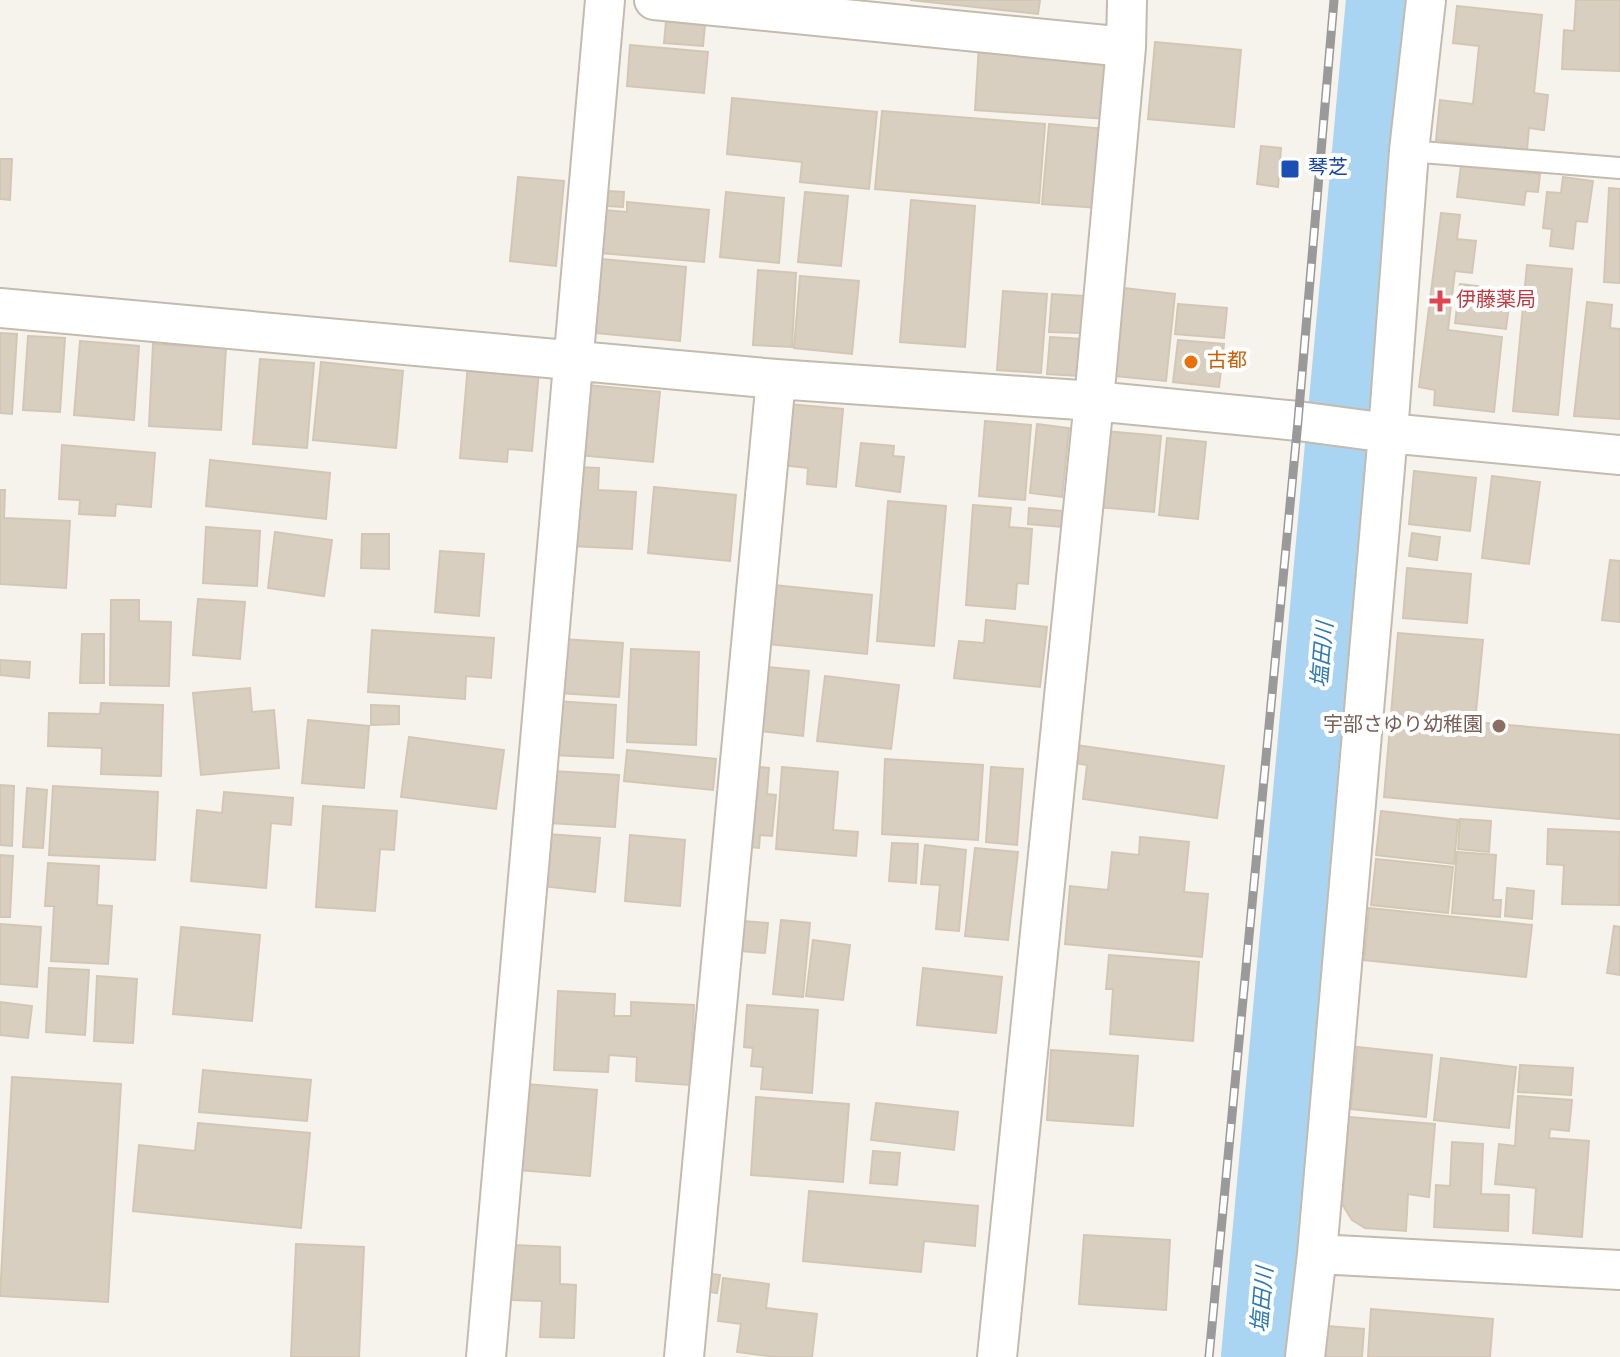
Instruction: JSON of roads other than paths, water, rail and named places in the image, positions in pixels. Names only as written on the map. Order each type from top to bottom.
[{"type":"street","points":[[486,1357],[605,0]]},
{"type":"street","points":[[654,0],[1126,47]]},
{"type":"street","points":[[997,1357],[1094,401],[1126,47],[1127,0]]},
{"type":"street","points":[[1305,1357],[1317,1254],[1382,432],[1426,0]]},
{"type":"street","points":[[0,308],[776,379],[1094,401],[1620,455]]},
{"type":"street","points":[[684,1357],[776,379]]},
{"type":"street","points":[[1317,1254],[1620,1270]]},
{"type":"lane","points":[[1409,151],[1620,168]]},
{"type":"waterway","name":"塩田川","points":[[1259,1357],[1384,0]]},
{"type":"railway","points":[[1209,1357],[1298,421],[1334,0]]},
{"type":"place","name":"琴芝","points":[[1290,169]]},
{"type":"place","name":"伊藤薬局","points":[[1440,301]]},
{"type":"place","name":"古都","points":[[1191,362]]},
{"type":"place","name":"宇部さゆり幼稚園","points":[[1499,726]]}]
